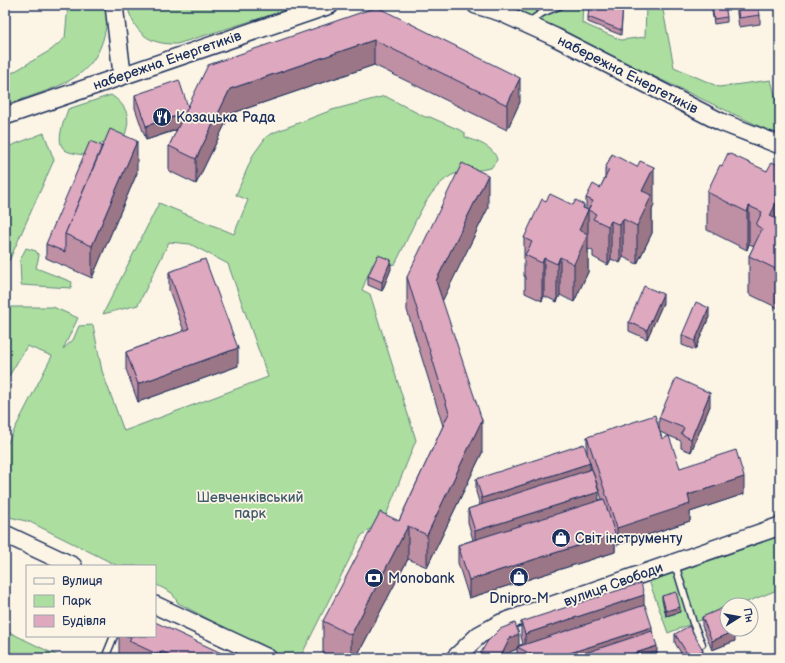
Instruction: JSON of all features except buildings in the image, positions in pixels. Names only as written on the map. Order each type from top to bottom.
[{"type":"street","points":[[114,5],[122,74]]},
{"type":"street","name":"набережна Енергетиків","points":[[5,116],[122,74],[330,5]]},
{"type":"street","name":"набережна Енергетиків","points":[[476,5],[500,12],[527,24],[721,122],[780,145]]},
{"type":"street","name":"вулиця Свободи","points":[[455,658],[479,635],[501,623],[780,526]]},
{"type":"street","points":[[5,534],[71,565]]},
{"type":"street","points":[[156,605],[268,658]]},
{"type":"lane","points":[[527,24],[542,13],[561,5]]},
{"type":"lane","points":[[674,563],[693,623],[702,644]]},
{"type":"lane","points":[[105,658],[114,637]]},
{"type":"green space","points":[[68,5],[108,5],[105,30],[99,49],[90,64],[78,75],[63,84],[5,105],[5,77],[51,50],[65,38]]},
{"type":"green space","points":[[127,5],[303,5],[177,44],[167,44],[158,42],[144,35],[134,23]]},
{"type":"green space","points":[[503,5],[583,5],[582,23],[621,40],[645,37],[646,5],[662,5],[674,67],[719,87],[771,80],[780,114],[780,136]]},
{"type":"green space","points":[[111,95],[119,101],[127,113],[127,127],[119,150],[102,143],[83,155],[71,153],[65,150],[60,142],[60,136],[68,109]]},
{"type":"green space","name":"Шевченківський парк","points":[[385,96],[425,117],[430,117],[462,131],[465,133],[465,137],[493,151],[497,160],[491,168],[465,171],[457,173],[446,179],[436,188],[427,200],[395,264],[389,265],[379,259],[372,265],[362,290],[370,294],[416,440],[385,518],[361,536],[300,658],[281,658],[178,603],[172,593],[156,585],[156,565],[116,565],[30,522],[5,516],[5,448],[52,356],[27,346],[9,376],[5,374],[5,307],[53,307],[78,318],[63,349],[73,340],[79,326],[93,325],[102,371],[124,431],[268,377],[228,264],[190,244],[169,242],[138,305],[103,314],[159,203],[234,234],[248,200],[236,195],[253,155],[266,137],[275,132],[332,110]]},
{"type":"green space","points":[[44,133],[54,160],[9,261],[5,260],[5,136],[10,146]]},
{"type":"green space","points":[[26,248],[36,251],[39,256],[36,268],[72,282],[71,288],[21,285],[20,260]]},
{"type":"green space","points":[[780,531],[780,589],[759,597],[719,597],[719,613],[668,633],[649,581]]},
{"type":"green space","points":[[5,630],[62,658],[5,658]]},
{"type":"place","name":"Козацька Рада","points":[[162,117]]},
{"type":"place","name":"Світ інструменту","points":[[561,538]]},
{"type":"place","name":"Dnipro-M","points":[[519,577]]},
{"type":"place","name":"Monobank","points":[[374,578]]}]
